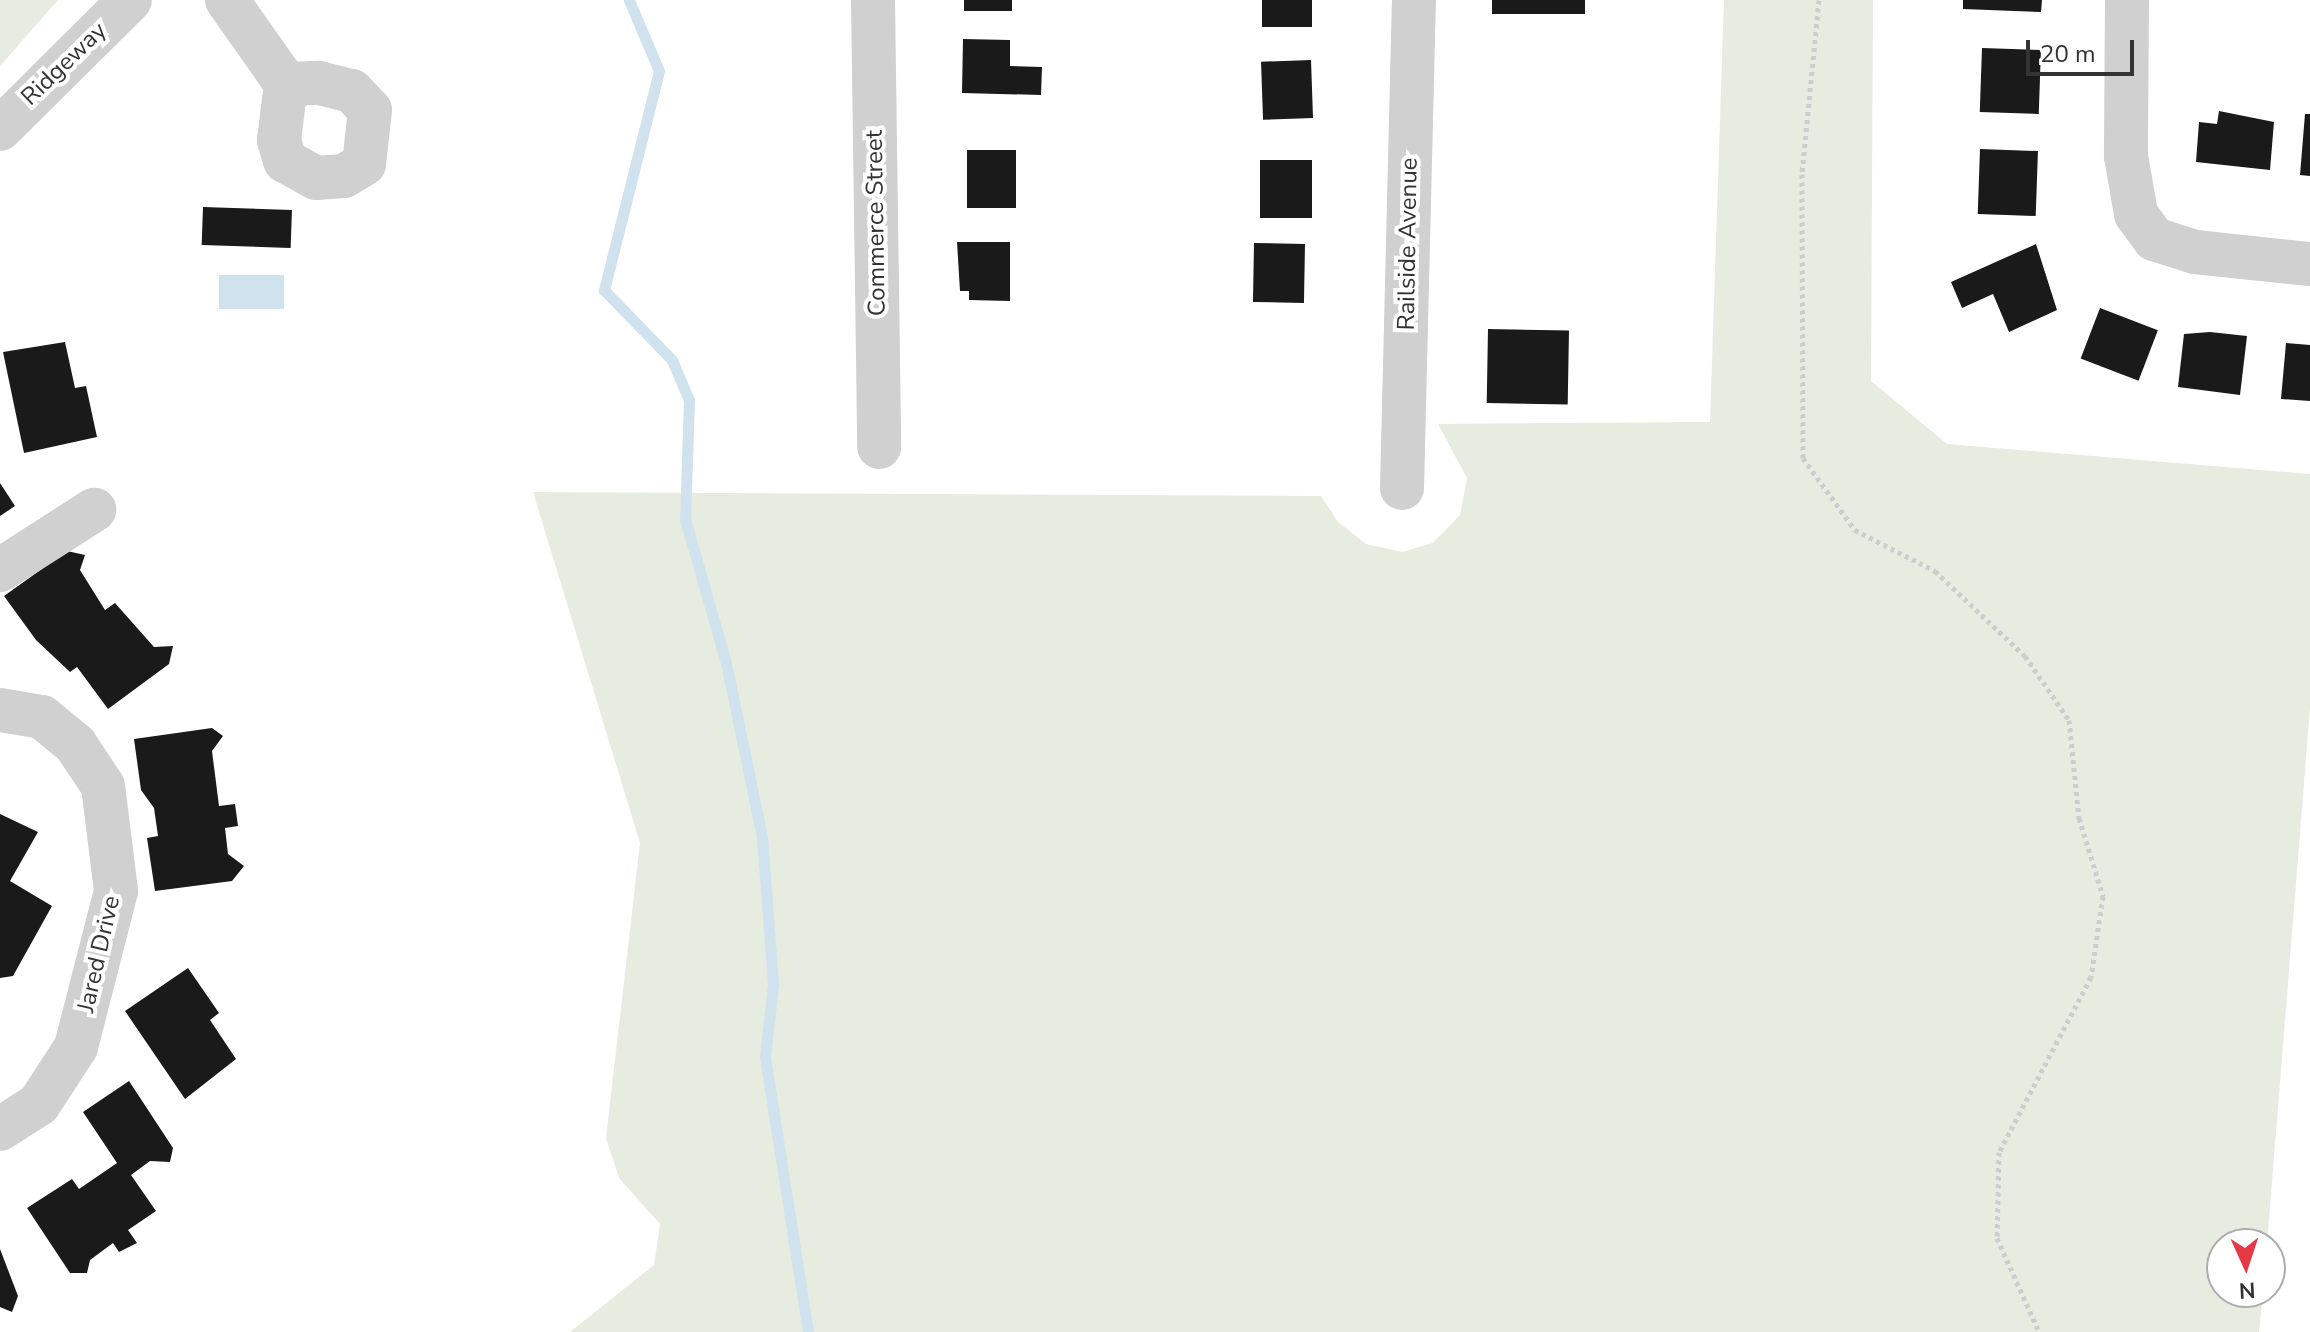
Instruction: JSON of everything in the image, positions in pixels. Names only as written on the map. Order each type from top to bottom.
[{"type":"street","name":"Ridgeway","points":[[0,129],[130,0]]},
{"type":"street","points":[[227,0],[286,84]]},
{"type":"street","name":"Commerce Street","points":[[873,0],[879,447]]},
{"type":"street","name":"Railside Avenue","points":[[1402,488],[1414,0]]},
{"type":"street","points":[[2127,0],[2129,185],[2136,214],[2154,239],[2195,252],[2310,264]]},
{"type":"street","points":[[0,570],[94,510]]},
{"type":"street","name":"Jared Drive","points":[[0,710],[42,717],[75,744],[103,786],[116,891],[76,1047],[39,1104],[0,1129]]},
{"type":"path","points":[[1819,0],[1802,174],[1803,458],[1855,530],[1935,571],[2025,656],[2069,720],[2079,818],[2103,896],[2091,977],[1999,1152],[1997,1238],[2039,1332]]},
{"type":"shaded area","points":[[0,0],[58,0],[0,66]]},
{"type":"shaded area","points":[[1724,0],[1873,0],[1871,381],[1947,444],[2310,474],[2310,709],[2268,1228],[2206,1228],[2206,1308],[2261,1308],[2259,1332],[570,1332],[654,1265],[660,1224],[619,1178],[606,1138],[640,843],[533,492],[1321,496],[1338,522],[1366,544],[1402,552],[1433,543],[1460,515],[1467,478],[1438,424],[1710,422]]},
{"type":"water","points":[[219,275],[284,275],[284,309],[219,309]]},
{"type":"building","points":[[964,0],[1012,0],[1012,11],[964,11]]},
{"type":"building","points":[[1262,0],[1312,0],[1312,27],[1262,27]]},
{"type":"building","points":[[1492,0],[1585,0],[1585,14],[1492,14]]},
{"type":"building","points":[[1963,0],[2042,0],[2041,12],[1963,9]]},
{"type":"building","points":[[963,39],[1010,40],[1010,66],[1042,67],[1041,95],[962,93]]},
{"type":"building","points":[[1982,48],[2041,50],[2039,114],[1980,112]]},
{"type":"building","points":[[1311,60],[1313,118],[1263,120],[1261,62]]},
{"type":"building","points":[[2219,111],[2274,122],[2270,170],[2196,162],[2199,122],[2217,124]]},
{"type":"building","points":[[2305,114],[2310,114],[2310,176],[2300,175]]},
{"type":"building","points":[[1980,149],[2038,151],[2036,216],[1978,214]]},
{"type":"building","points":[[967,150],[1016,150],[1016,208],[967,208]]},
{"type":"building","points":[[1260,160],[1312,160],[1312,218],[1260,218]]},
{"type":"building","points":[[203,207],[292,210],[291,248],[202,245]]},
{"type":"building","points":[[957,242],[1010,242],[1010,301],[969,300],[969,291],[960,291]]},
{"type":"building","points":[[1254,243],[1305,244],[1304,303],[1253,302]]},
{"type":"building","points":[[2036,244],[2057,310],[2009,332],[1993,294],[1962,308],[1951,282]]},
{"type":"building","points":[[2100,308],[2158,330],[2139,381],[2081,358]]},
{"type":"building","points":[[1488,329],[1569,330],[1568,404],[1487,403]]},
{"type":"building","points":[[2210,332],[2247,336],[2240,395],[2178,387],[2184,334]]},
{"type":"building","points":[[65,342],[75,388],[86,386],[97,437],[24,453],[3,352]]},
{"type":"building","points":[[2286,343],[2310,345],[2310,401],[2281,399]]},
{"type":"building","points":[[0,483],[15,506],[0,516]]},
{"type":"building","points":[[67,551],[85,555],[80,570],[105,610],[115,603],[154,647],[173,646],[169,664],[108,709],[77,667],[70,672],[36,640],[4,596]]},
{"type":"building","points":[[212,728],[223,736],[212,751],[219,806],[235,804],[238,826],[225,828],[228,854],[244,866],[232,881],[155,891],[147,838],[158,836],[154,808],[141,790],[134,739]]},
{"type":"building","points":[[0,814],[38,832],[10,881],[52,906],[13,976],[0,978]]},
{"type":"building","points":[[188,968],[219,1013],[210,1020],[236,1059],[185,1099],[125,1011]]},
{"type":"building","points":[[129,1081],[173,1148],[170,1162],[150,1161],[131,1175],[156,1211],[128,1230],[137,1243],[119,1252],[113,1243],[90,1260],[87,1273],[70,1273],[27,1208],[72,1179],[79,1189],[117,1163],[83,1112]]},
{"type":"building","points":[[0,1249],[18,1296],[12,1312],[0,1307]]},
{"type":"waterway","points":[[629,0],[659,71],[604,290],[672,360],[689,400],[685,519],[726,663],[762,837],[773,985],[765,1057],[808,1332]]}]
